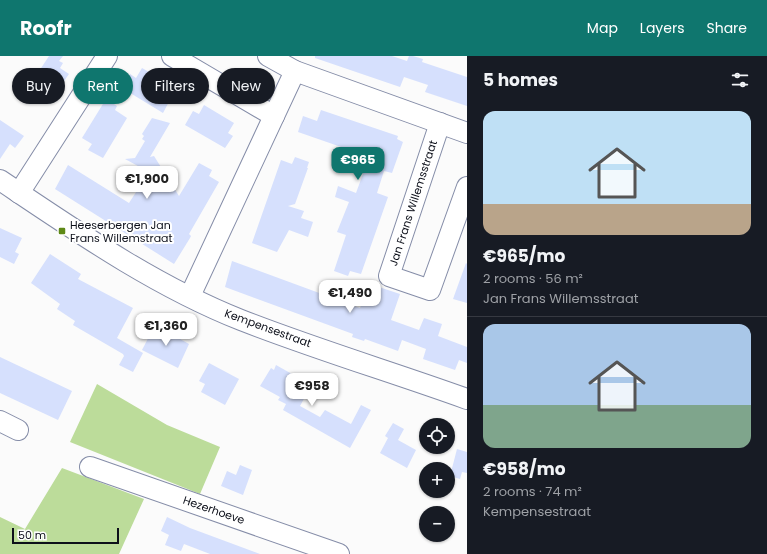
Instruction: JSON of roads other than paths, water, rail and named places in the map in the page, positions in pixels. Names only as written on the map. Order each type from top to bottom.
[{"type":"street","points":[[19,193],[107,56]]},
{"type":"street","points":[[172,56],[274,116]]},
{"type":"street","points":[[268,56],[295,71],[467,133]]},
{"type":"street","points":[[190,296],[295,71]]},
{"type":"street","name":"Jan Frans Willemsstraat","points":[[440,123],[389,276],[430,290],[467,188]]},
{"type":"street","name":"Kempensestraat","points":[[0,180],[77,231],[190,296],[240,320],[467,399]]},
{"type":"street","points":[[0,421],[18,430]]},
{"type":"street","name":"Hezerhoeve","points":[[90,467],[339,554]]},
{"type":"place","name":"Heeserbergen Jan Frans Willemstraat","points":[[62,231]]}]
